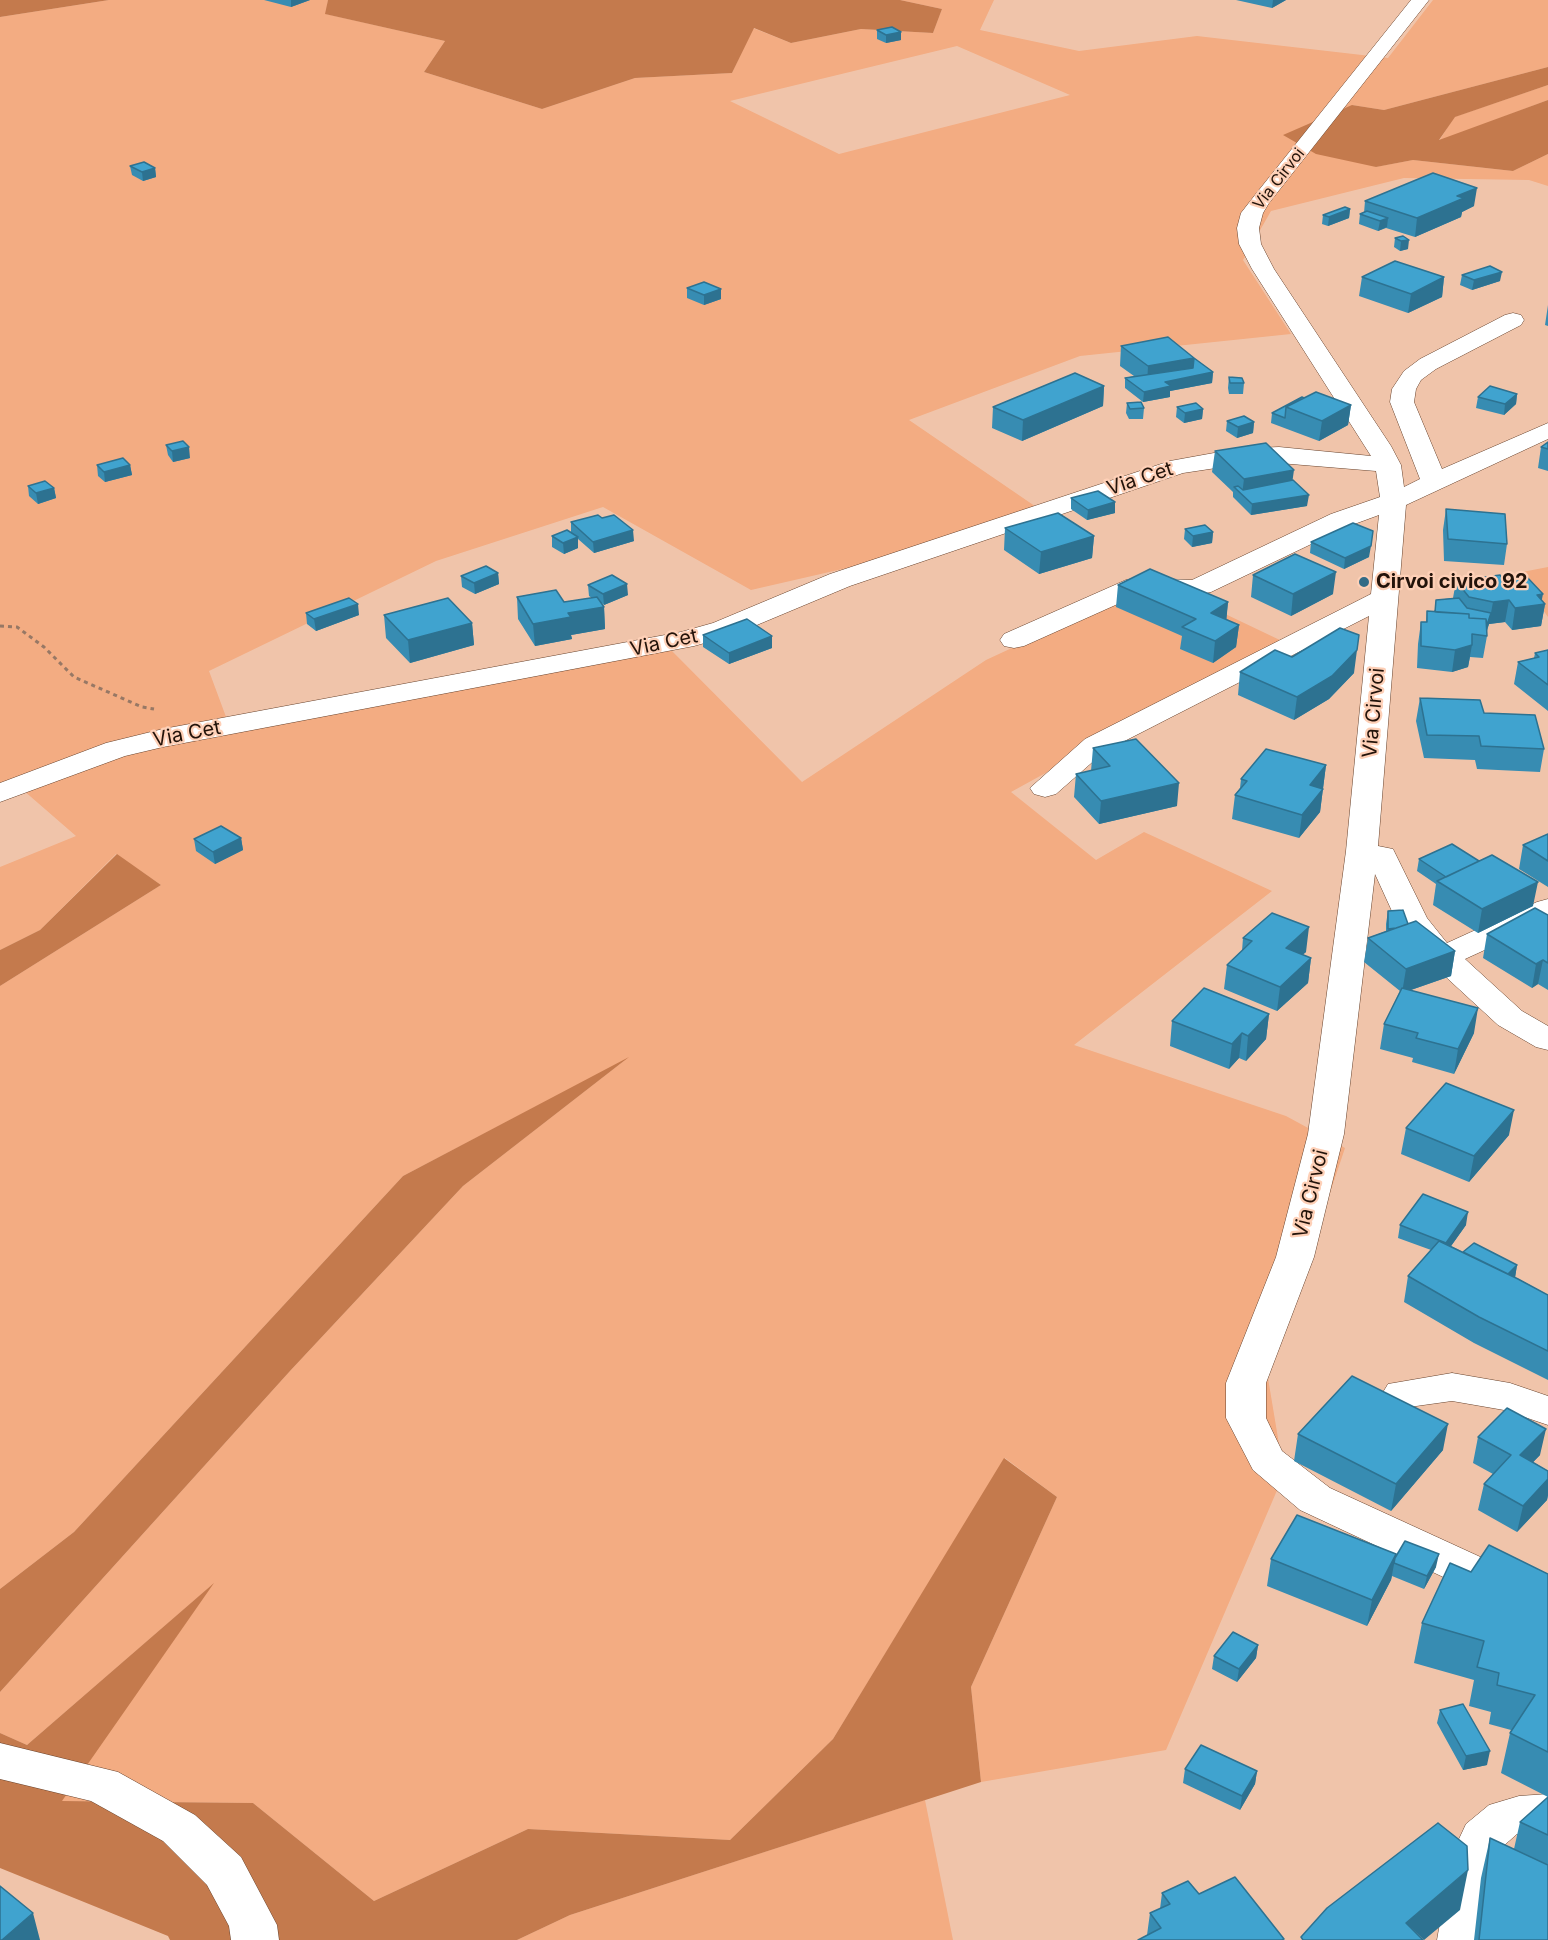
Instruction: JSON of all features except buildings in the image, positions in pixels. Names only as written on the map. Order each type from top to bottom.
[{"type":"street","name":"Via Cirvoi","points":[[1420,0],[1262,199],[1252,213],[1248,228],[1250,244],[1263,269],[1379,446],[1388,465],[1393,501],[1362,851],[1326,1134],[1295,1257],[1246,1383],[1246,1418],[1267,1460],[1315,1499],[1548,1607]]},
{"type":"street","points":[[1434,482],[1402,402],[1404,389],[1412,376],[1428,364],[1513,320]]},
{"type":"street","points":[[1014,640],[1136,586],[1192,588],[1201,586],[1340,520],[1393,501],[1548,430]]},
{"type":"street","name":"Via Cet","points":[[0,793],[116,749],[163,738],[684,640],[723,629],[840,580],[1179,466],[1236,457],[1279,455],[1388,465]]},
{"type":"street","points":[[1045,788],[1095,745],[1384,598]]},
{"type":"street","points":[[1362,851],[1382,856],[1412,920],[1443,957],[1509,1018],[1548,1040]]},
{"type":"street","points":[[1443,957],[1548,909]]},
{"type":"street","points":[[1402,1394],[1452,1387],[1510,1397],[1548,1411]]},
{"type":"street","points":[[0,1761],[102,1785],[179,1828],[224,1871],[253,1925],[255,1940]]},
{"type":"street","points":[[1461,1940],[1475,1854],[1486,1833],[1505,1818],[1548,1813]]},
{"type":"street","points":[[1475,1854],[1517,1875]]},
{"type":"path","points":[[0,626],[17,627],[44,647],[74,677],[142,707],[165,711]]},
{"type":"shaded area","points":[[0,0],[109,0],[0,17]]},
{"type":"shaded area","points":[[109,0],[328,0],[326,14],[445,41],[424,72],[542,109],[635,78],[732,73],[753,28],[791,43],[861,29],[933,33],[942,9],[900,0],[994,0],[980,30],[1079,51],[1197,36],[1388,58],[1433,0],[1548,0],[1548,67],[1384,110],[1352,105],[1375,167],[1413,160],[1513,171],[1548,154],[1548,186],[1529,180],[1404,178],[1271,211],[1243,260],[1291,334],[1080,356],[909,420],[1045,513],[960,542],[751,590],[603,507],[436,561],[209,671],[232,733],[671,650],[802,782],[986,660],[1156,581],[1284,642],[1011,792],[1096,860],[1144,832],[1272,891],[1074,1045],[1286,1116],[1345,1148],[1268,1378],[1284,1474],[1166,1750],[981,1782],[971,1687],[1057,1497],[1005,1458],[833,1739],[730,1840],[528,1829],[374,1901],[253,1803],[61,1801],[212,1585],[27,1745],[0,1733],[0,1692],[290,1371],[463,1186],[625,1060],[403,1176],[74,1532],[0,1589],[0,986],[161,885],[116,854],[40,930],[0,950],[0,867],[76,836],[23,790],[0,798],[0,17]],"holes":[[[957,46],[1070,95],[839,154],[730,101]]]},
{"type":"shaded area","points":[[328,0],[900,0],[942,9],[933,33],[861,29],[791,43],[754,28],[732,73],[635,78],[542,109],[424,72],[445,41],[325,14]]},
{"type":"shaded area","points":[[1548,67],[1548,85],[1455,117],[1439,140],[1548,100],[1548,154],[1513,171],[1413,160],[1376,167],[1316,154],[1283,135],[1352,105],[1384,110]]},
{"type":"shaded area","points":[[1548,85],[1548,100],[1439,141],[1454,117]]},
{"type":"shaded area","points":[[1548,567],[1548,617],[1517,573]]},
{"type":"shaded area","points":[[117,854],[161,885],[0,986],[0,950],[40,930]]},
{"type":"shaded area","points":[[629,1057],[463,1186],[290,1371],[0,1692],[0,1589],[74,1532],[403,1176]]},
{"type":"shaded area","points":[[1004,1458],[1057,1497],[971,1687],[981,1782],[570,1915],[517,1940],[170,1940],[168,1936],[0,1868],[0,1733],[27,1745],[214,1583],[62,1801],[253,1803],[374,1901],[528,1829],[730,1840],[833,1739]]},
{"type":"shaded area","points":[[925,1800],[953,1940],[517,1940],[570,1915]]},
{"type":"place","name":"Cirvoi civico 92","points":[[1364,582]]}]
